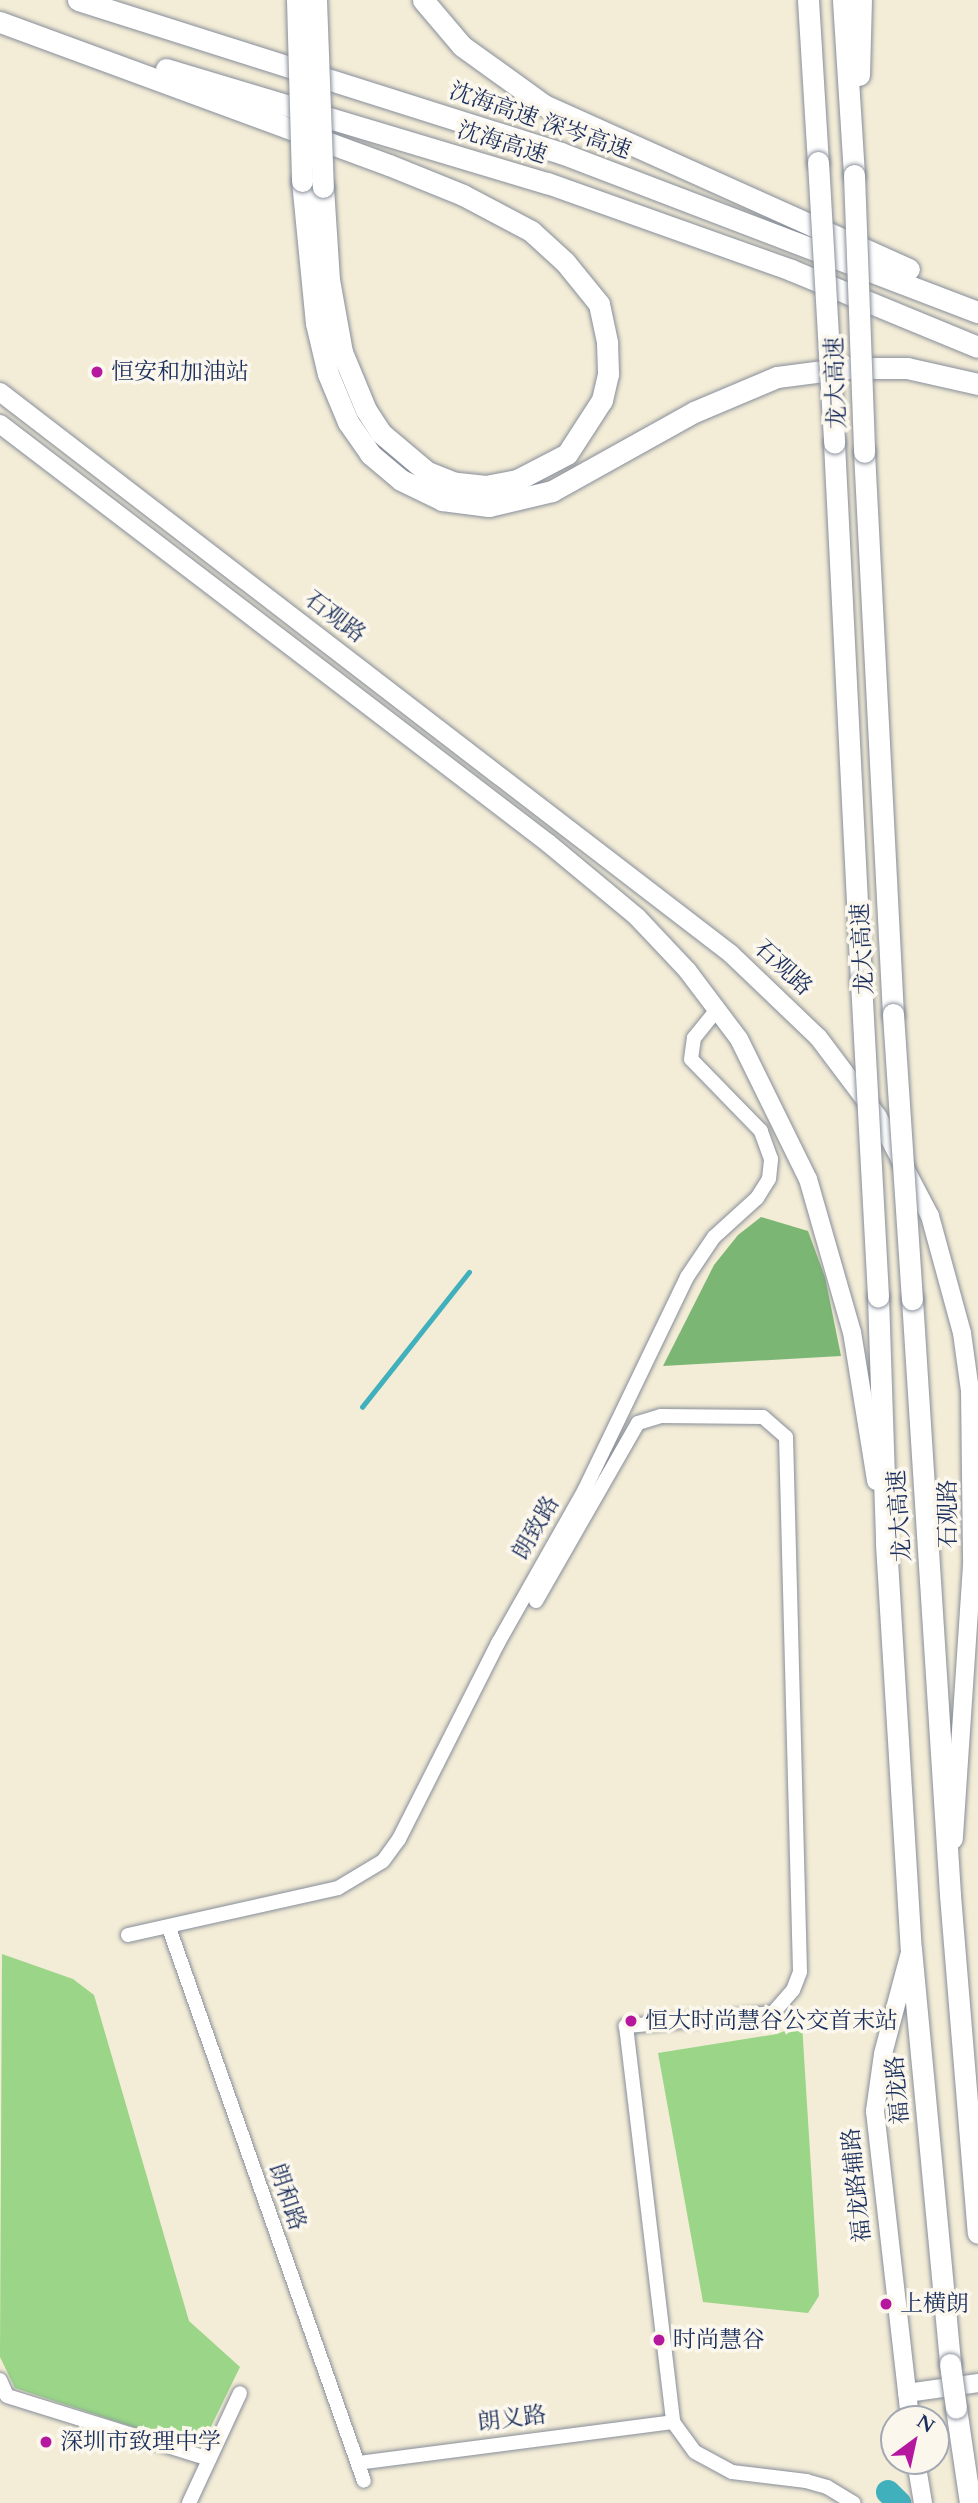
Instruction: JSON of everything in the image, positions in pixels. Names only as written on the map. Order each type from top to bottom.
[{"type":"highway","name":"沈海高速 深岑高速","points":[[78,0],[561,153],[978,312]]},
{"type":"highway","points":[[296,0],[302,181],[316,323],[328,374],[348,422],[380,463],[401,480],[442,500],[489,506],[552,491],[694,412],[777,377],[846,368],[907,368],[978,384]]},
{"type":"highway","points":[[0,21],[389,165],[463,195],[531,231],[565,262],[599,304],[607,343],[608,374],[602,400],[567,454],[517,480],[486,485],[455,484],[418,466],[381,433],[366,410],[342,352],[329,280],[323,187],[316,0]]},
{"type":"highway","points":[[423,0],[461,46],[544,105],[978,298]]},
{"type":"highway","points":[[802,0],[811,64]]},
{"type":"highway","name":"龙大高速","points":[[808,0],[878,1297],[886,1544]]},
{"type":"highway","name":"龙大高速","points":[[843,0],[854,175],[864,452],[893,1014],[950,1895]]},
{"type":"highway","points":[[854,175],[861,0]]},
{"type":"highway","name":"沈海高速","points":[[0,21],[547,183],[779,266],[978,347]]},
{"type":"highway","name":"福龙路","points":[[886,1544],[911,1949],[950,2364],[970,2503]]},
{"type":"highway","points":[[950,1895],[978,2233]]},
{"type":"highway","points":[[966,2090],[978,2072]]},
{"type":"main road","name":"石观路","points":[[0,392],[731,954],[818,1037],[878,1116],[930,1216],[962,1333],[970,1391],[972,1565],[950,1895]]},
{"type":"main road","points":[[0,424],[548,843],[637,917],[718,1008],[764,1084],[808,1179],[852,1332],[886,1544]]},
{"type":"main road","points":[[29,446],[44,426]]},
{"type":"main road","name":"福龙路辅路","points":[[908,2405],[875,2111],[883,2054],[911,1949]]},
{"type":"main road","points":[[907,2393],[978,2383]]},
{"type":"main road","points":[[918,2475],[923,2503]]},
{"type":"street","name":"朗致路","points":[[128,1936],[338,1888],[383,1861],[399,1839],[498,1643],[584,1492],[687,1277],[714,1237],[757,1198],[769,1179],[771,1159],[761,1131],[691,1059],[694,1038],[718,1008]]},
{"type":"street","points":[[536,1601],[639,1423],[661,1416],[763,1417],[786,1437],[800,1972],[793,1990],[773,2013],[626,2026],[673,2422],[695,2452],[732,2472],[806,2481],[827,2487],[854,2503]]},
{"type":"street","name":"朗和路","points":[[169,1928],[364,2481]]},
{"type":"street","points":[[0,2380],[7,2396],[209,2459]]},
{"type":"street","points":[[189,2503],[240,2393]]},
{"type":"street","name":"朗义路","points":[[358,2463],[673,2422]]},
{"type":"green space","points":[[761,1217],[808,1231],[825,1277],[841,1356],[663,1366],[714,1265],[738,1235]]},
{"type":"green space","points":[[2,1954],[73,1979],[94,1995],[189,2321],[240,2367],[200,2449],[15,2388],[0,2357]]},
{"type":"green space","points":[[802,2024],[819,2296],[808,2313],[703,2302],[658,2053],[777,2034]]},
{"type":"waterway","points":[[362,1407],[469,1272]]},
{"type":"waterway","points":[[888,2492],[899,2503]]},
{"type":"place","name":"恒安和加油站","points":[[97,372]]},
{"type":"place","name":"恒大时尚慧谷公交首末站","points":[[631,2021]]},
{"type":"place","name":"上横朗","points":[[886,2304]]},
{"type":"place","name":"时尚慧谷","points":[[659,2340]]},
{"type":"place","name":"深圳市致理中学","points":[[46,2442]]}]
